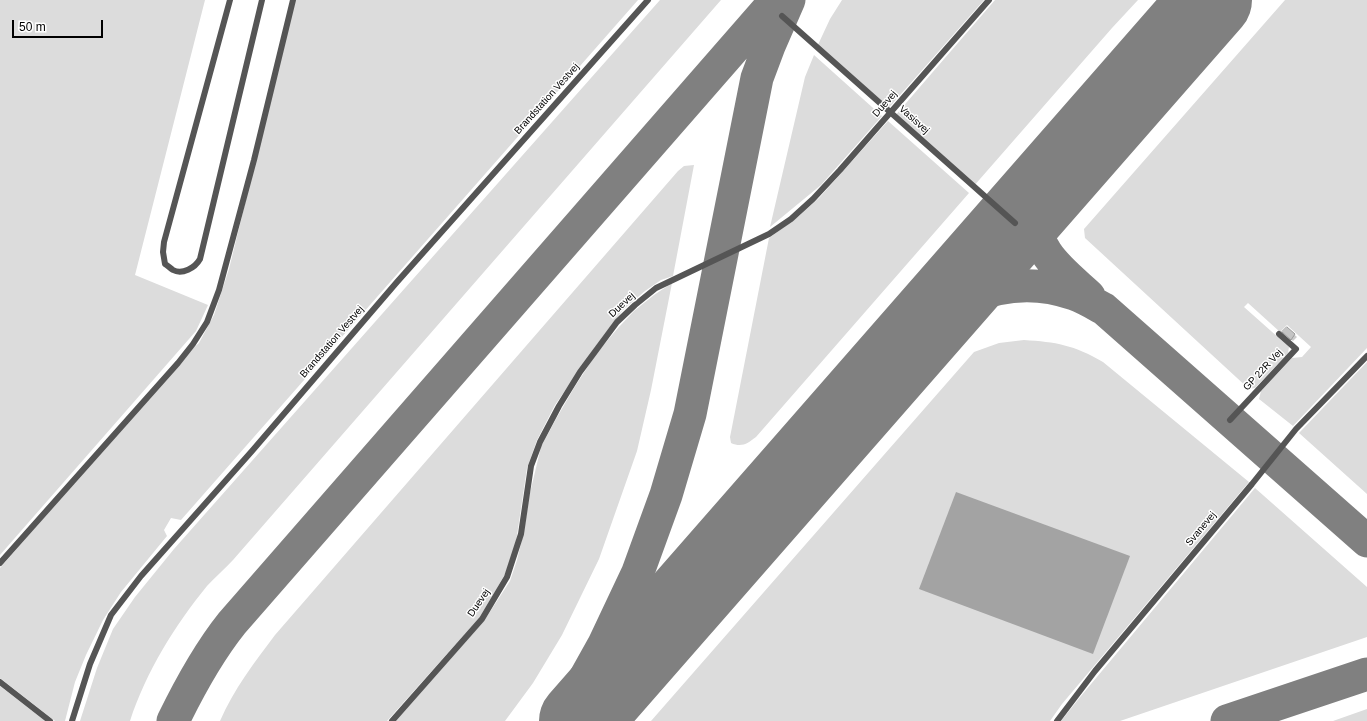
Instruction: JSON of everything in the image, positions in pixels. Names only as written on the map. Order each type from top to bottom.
[{"type":"lane","points":[[230,0],[164,242],[163,252],[165,264],[174,271],[185,271],[196,266],[200,259],[262,0]]},
{"type":"lane","points":[[0,563],[178,363],[193,344],[207,322],[219,290],[254,160],[293,0]]},
{"type":"lane","name":"Brandstation Vestvej","points":[[72,721],[90,664],[111,615],[141,576],[252,451],[397,282],[648,0]]},
{"type":"lane","name":"Duevej","points":[[392,721],[482,619],[507,577],[521,534],[530,473],[540,442],[559,406],[580,372],[617,322],[656,288],[769,234],[791,219],[813,199],[840,170],[989,0]]},
{"type":"lane","name":"Vasisvej","points":[[782,16],[1015,224]]},
{"type":"lane","name":"GP 22R Vej","points":[[1230,420],[1296,349],[1279,334]]},
{"type":"lane","name":"Svanevej","points":[[1056,721],[1095,671],[1252,484],[1296,429],[1367,356]]},
{"type":"lane","points":[[0,682],[50,721]]},
{"type":"shaded area","points":[[0,0],[205,0],[135,275],[208,305],[196,331],[0,555]]},
{"type":"shaded area","points":[[295,0],[638,0],[181,520],[171,518],[164,530],[167,536],[121,592],[103,620],[75,682],[65,721],[55,721],[0,678],[0,568],[189,352],[199,343],[214,315],[229,269]]},
{"type":"shaded area","points":[[660,0],[721,0],[233,560],[207,586],[162,650],[144,685],[130,721],[80,721],[97,668],[113,629],[135,597],[174,549]]},
{"type":"shaded area","points":[[842,0],[984,0],[886,111],[816,49],[830,19]]},
{"type":"shaded area","points":[[995,0],[1138,0],[973,187],[894,117]]},
{"type":"shaded area","points":[[1285,0],[1367,0],[1367,348],[1293,426],[1259,399],[1261,391],[1292,358],[1302,357],[1311,347],[1287,325],[1280,332],[1248,303],[1244,307],[1289,347],[1288,353],[1255,388],[1249,389],[1085,238],[1084,229]]},
{"type":"shaded area","points":[[814,55],[882,116],[821,185],[770,227],[805,77]]},
{"type":"shaded area","points":[[888,121],[969,193],[756,437],[742,445],[731,443],[730,437],[769,238],[799,216],[819,198]]},
{"type":"shaded area","points":[[694,165],[673,276],[661,280],[645,291],[623,310],[555,405],[537,440],[527,468],[516,542],[506,572],[479,618],[387,721],[220,721],[238,687],[275,635],[678,171],[684,166]]},
{"type":"shaded area","points":[[672,283],[651,390],[637,451],[599,559],[562,635],[533,683],[505,721],[396,721],[484,621],[510,581],[524,531],[529,497],[541,447],[574,388],[596,354],[618,328],[634,311]]},
{"type":"shaded area","points":[[1024,340],[1065,345],[1093,356],[1103,362],[1249,482],[1062,704],[1050,721],[651,721],[974,352],[999,343]]},
{"type":"shaded area","points":[[1367,362],[1367,494],[1299,433]]},
{"type":"shaded area","points":[[1255,488],[1367,587],[1367,637],[1120,721],[1061,721],[1081,696]]},
{"type":"shaded area","points":[[956,492],[1130,556],[1093,654],[919,589]]},
{"type":"shaded area","points":[[0,686],[45,721],[0,721]]},
{"type":"shaded area","points":[[1367,709],[1367,721],[1333,721]]},
{"type":"building","points":[[1287,327],[1295,334],[1291,340],[1282,332]]},
{"type":"taxiway","points":[[173,721],[200,670],[232,623],[776,0]]},
{"type":"taxiway","points":[[559,721],[604,644],[638,572],[666,495],[690,414],[757,78],[789,0]]},
{"type":"taxiway","points":[[1044,191],[1038,206],[1036,223],[1038,236],[1043,248],[1059,268],[1089,296]]},
{"type":"taxiway","points":[[928,323],[962,302],[980,294],[1016,286],[1054,288],[1086,299],[1104,309],[1367,541]]},
{"type":"taxiway","points":[[1227,721],[1367,674]]},
{"type":"runway","points":[[580,721],[1211,0]]}]
